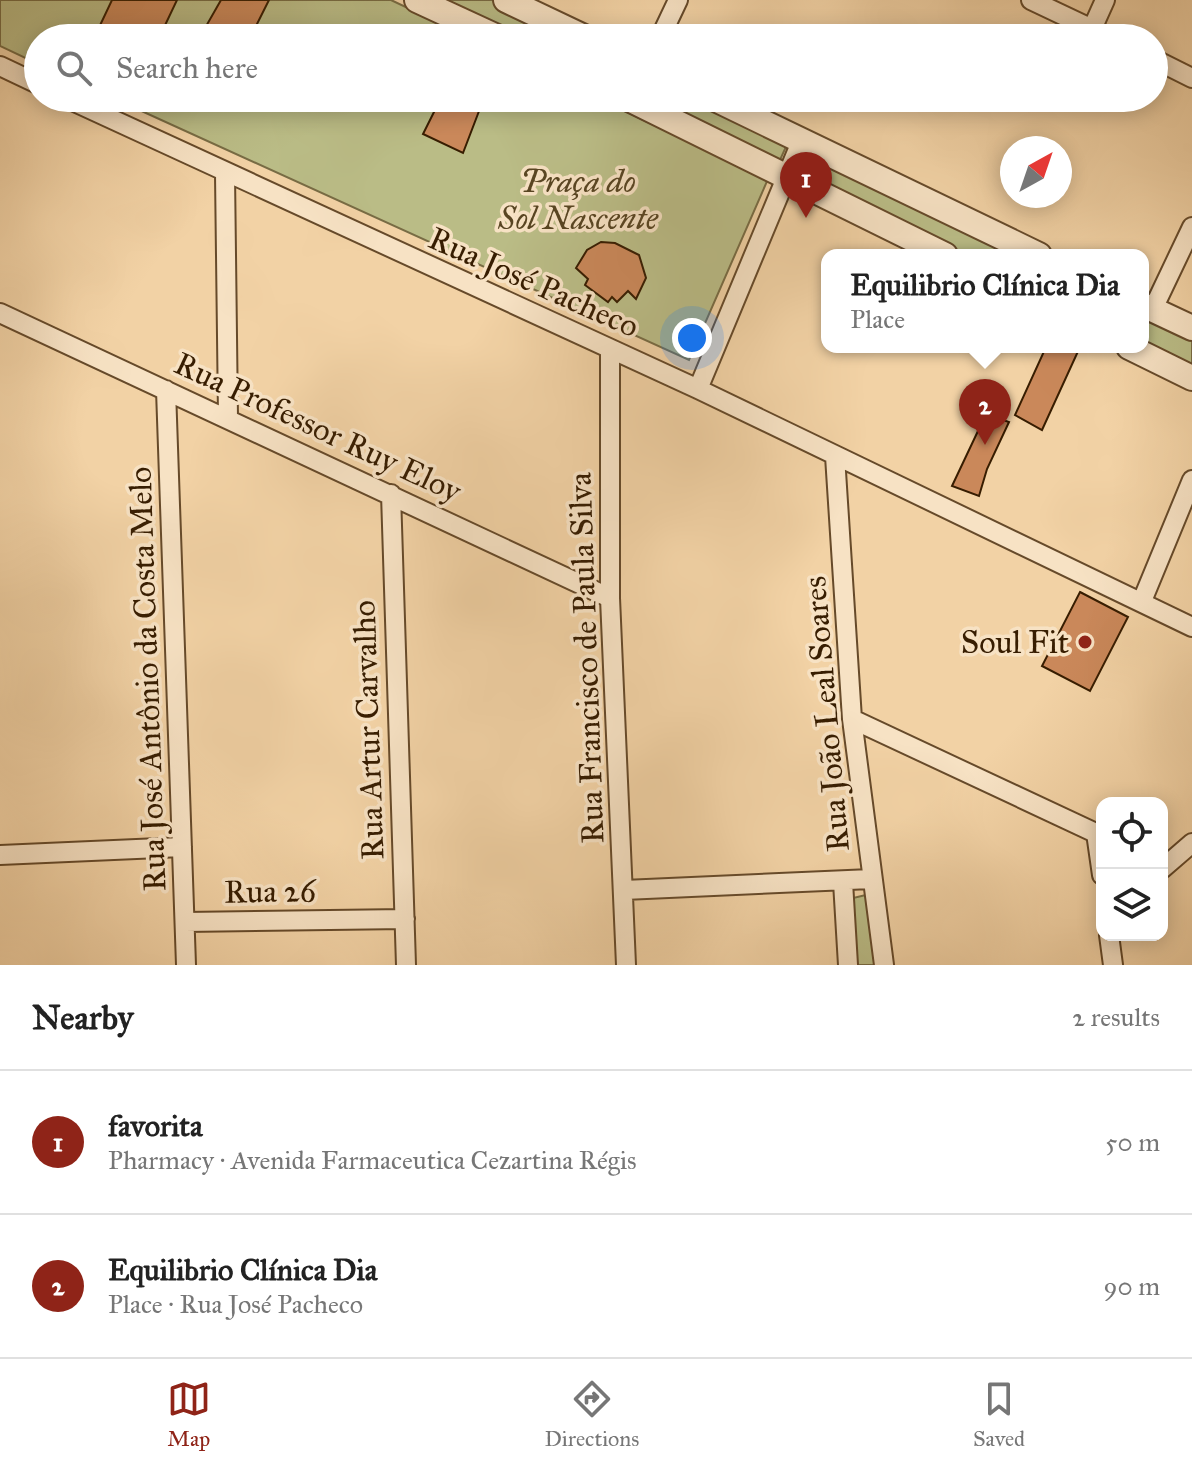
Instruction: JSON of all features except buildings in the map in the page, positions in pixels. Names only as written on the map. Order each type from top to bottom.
[{"type":"street","points":[[417,0],[469,24]]},
{"type":"street","points":[[506,0],[557,24]]},
{"type":"street","points":[[667,24],[678,0]]},
{"type":"street","points":[[1031,0],[1081,24]]},
{"type":"street","points":[[1094,24],[1105,0]]},
{"type":"street","points":[[0,66],[24,77]]},
{"type":"street","points":[[1168,66],[1192,78]]},
{"type":"street","name":"Rua José Pacheco","points":[[95,112],[698,389],[1192,627]]},
{"type":"street","points":[[655,112],[933,249]]},
{"type":"street","points":[[741,112],[1026,249]]},
{"type":"street","points":[[698,389],[801,142]]},
{"type":"street","points":[[225,174],[228,417]]},
{"type":"street","points":[[1149,305],[1192,227]]},
{"type":"street","points":[[1149,307],[1192,328]]},
{"type":"street","name":"Rua Professor Ruy Eloy","points":[[0,313],[610,598]]},
{"type":"street","name":"Rua Francisco de Paula Silva","points":[[610,349],[610,598],[626,965]]},
{"type":"street","points":[[1141,353],[1192,378]]},
{"type":"street","name":"Rua José Antônio da Costa Melo","points":[[166,390],[186,965]]},
{"type":"street","name":"Rua João Leal Soares","points":[[835,456],[852,719],[884,965]]},
{"type":"street","points":[[1142,601],[1192,480]]},
{"type":"street","name":"Rua Artur Carvalho","points":[[391,494],[406,965]]},
{"type":"street","points":[[852,719],[1096,833]]},
{"type":"street","points":[[1168,863],[1192,843]]},
{"type":"street","points":[[0,855],[182,847]]},
{"type":"street","points":[[624,890],[871,879]]},
{"type":"street","name":"Rua João Leal Soares","points":[[843,882],[848,965]]},
{"type":"street","name":"Rua 26","points":[[185,922],[405,919]]},
{"type":"street","points":[[1110,941],[1113,965]]},
{"type":"green space","points":[[0,0],[391,0],[442,24],[24,24],[24,57],[0,46]]},
{"type":"green space","points":[[443,0],[497,0],[548,24],[493,24]]},
{"type":"green space","name":"Praça do Sol Nascente","points":[[144,112],[627,112],[768,179],[689,360]]},
{"type":"green space","points":[[679,112],[735,112],[790,138],[780,160]]},
{"type":"green space","points":[[812,150],[1018,249],[942,249],[800,181]]},
{"type":"green space","points":[[1149,313],[1192,333],[1192,368],[1149,348]]},
{"type":"green space","points":[[870,894],[878,965],[845,965],[853,898]]},
{"type":"place","name":"favorita","points":[[806,218]]},
{"type":"place","name":"Equilibrio Clínica Dia","points":[[985,445]]},
{"type":"place","name":"Soul Fit","points":[[1085,642]]}]
